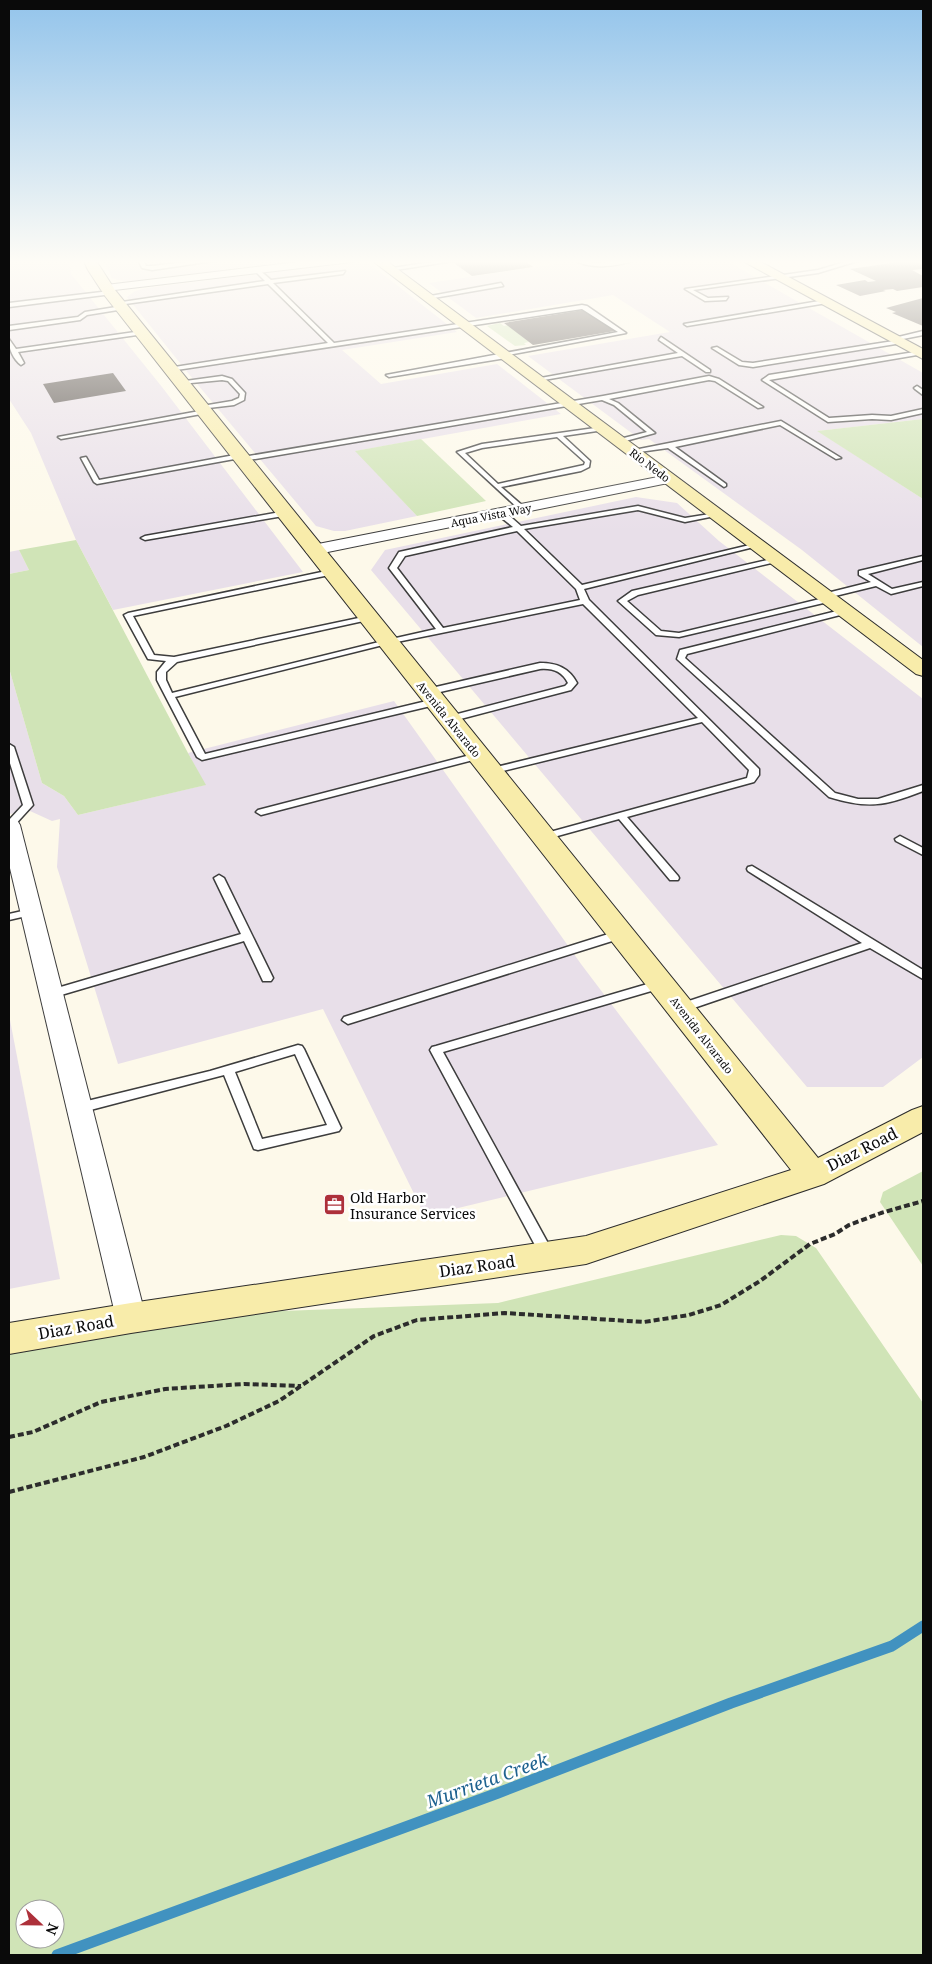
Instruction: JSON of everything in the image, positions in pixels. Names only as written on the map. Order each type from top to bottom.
[{"type":"street","name":"Avenida Alvarado","points":[[156,351],[286,513],[313,550],[813,1175]]},
{"type":"street","name":"Rio Nedo","points":[[498,351],[668,479],[920,664]]},
{"type":"street","name":"Aqua Vista Way","points":[[313,550],[668,479]]},
{"type":"street","points":[[10,826],[20,914],[52,994],[131,1318]]},
{"type":"street","name":"Diaz Road","points":[[9,1339],[131,1318],[586,1250],[813,1175],[923,1118]]},
{"type":"lane","points":[[14,351],[21,363]]},
{"type":"lane","points":[[170,368],[293,351]]},
{"type":"lane","points":[[389,375],[528,351]]},
{"type":"lane","points":[[678,351],[708,371]]},
{"type":"lane","points":[[720,351],[741,364],[753,365],[835,351]]},
{"type":"lane","points":[[538,379],[683,354]]},
{"type":"lane","points":[[922,354],[812,369],[769,377],[765,380],[828,420],[872,417],[891,418],[923,411]]},
{"type":"lane","points":[[61,437],[204,410],[242,399],[243,394],[230,380],[222,378],[181,382]]},
{"type":"lane","points":[[84,458],[97,482],[571,405],[709,378],[717,380],[760,407]]},
{"type":"lane","points":[[917,388],[923,393]]},
{"type":"lane","points":[[603,398],[616,404],[652,432],[618,441]]},
{"type":"lane","points":[[632,451],[670,446],[780,423],[838,458]]},
{"type":"lane","points":[[521,509],[460,452],[482,446],[602,429]]},
{"type":"lane","points":[[496,486],[588,466],[588,462],[558,435]]},
{"type":"lane","points":[[670,446],[724,485]]},
{"type":"lane","points":[[441,631],[393,568],[402,554],[519,528],[638,508],[685,520],[716,514]]},
{"type":"lane","points":[[145,538],[286,513]]},
{"type":"lane","points":[[501,513],[519,528],[580,588],[585,601],[754,769],[754,775],[751,780],[543,837]]},
{"type":"lane","points":[[580,588],[758,545]]},
{"type":"lane","points":[[923,558],[862,573],[891,592],[923,584]]},
{"type":"lane","points":[[777,559],[635,593],[622,601],[659,633],[680,635],[876,583]]},
{"type":"lane","points":[[174,660],[151,657],[128,615],[331,572]]},
{"type":"lane","points":[[170,696],[387,642],[585,601]]},
{"type":"lane","points":[[845,610],[683,652],[681,659],[832,796],[851,802],[870,804],[887,802],[923,788]]},
{"type":"lane","points":[[368,618],[174,660],[167,664],[160,673],[160,679],[202,757],[437,705],[568,688],[573,683],[556,666],[540,666],[437,705]]},
{"type":"lane","points":[[261,812],[704,719]]},
{"type":"lane","points":[[9,747],[28,805],[10,826]]},
{"type":"lane","points":[[621,816],[674,878]]},
{"type":"lane","points":[[900,839],[923,852]]},
{"type":"lane","points":[[752,869],[923,975]]},
{"type":"lane","points":[[219,878],[267,978]]},
{"type":"lane","points":[[348,1020],[621,934]]},
{"type":"lane","points":[[52,994],[247,936]]},
{"type":"lane","points":[[681,1008],[871,944]]},
{"type":"lane","points":[[548,1256],[436,1050],[661,984]]},
{"type":"lane","points":[[79,1108],[228,1070],[298,1049],[335,1128],[258,1145],[228,1070]]},
{"type":"path","points":[[9,1492],[144,1457],[226,1426],[279,1401],[374,1336],[417,1320],[505,1313],[644,1322],[689,1315],[721,1305],[810,1244],[835,1234],[849,1225],[896,1208],[923,1202]]},
{"type":"path","points":[[9,1438],[33,1432],[101,1402],[165,1389],[244,1384],[302,1386]]},
{"type":"shaded area","points":[[9,351],[133,351],[303,572],[113,610],[76,540],[31,433],[9,399]]},
{"type":"shaded area","points":[[170,351],[343,351],[381,384],[497,364],[561,414],[356,451],[417,516],[345,531],[334,531],[316,526]]},
{"type":"shaded area","points":[[560,351],[884,351],[923,373],[923,419],[818,431],[923,499],[923,647],[802,550],[649,439],[641,440],[528,356]]},
{"type":"shaded area","points":[[636,497],[677,503],[719,541],[923,699],[923,1057],[883,1087],[807,1087],[371,570],[385,550]]},
{"type":"shaded area","points":[[19,550],[29,570],[9,574],[9,552]]},
{"type":"shaded area","points":[[9,668],[42,783],[64,796],[78,815],[205,785],[188,753],[394,701],[581,964],[718,1145],[425,1216],[323,1009],[118,1064],[57,867],[60,819],[52,821],[30,811],[9,814]]},
{"type":"shaded area","points":[[9,1015],[60,1279],[9,1289]]},
{"type":"green space","points":[[923,419],[923,499],[817,431]]},
{"type":"green space","points":[[421,439],[486,501],[417,516],[355,451]]},
{"type":"green space","points":[[76,540],[206,785],[78,815],[64,796],[42,783],[9,668],[9,574],[29,570],[19,550]]},
{"type":"green space","points":[[923,1171],[923,1266],[880,1202],[883,1192]]},
{"type":"green space","points":[[781,1235],[796,1236],[816,1248],[923,1403],[923,1955],[9,1955],[9,1352],[149,1326],[255,1312],[498,1303]]},
{"type":"building","points":[[113,373],[126,391],[54,403],[43,384]]},
{"type":"waterway","name":"Murrieta Creek","points":[[57,1955],[498,1793],[731,1703],[892,1646],[923,1626]]},
{"type":"place","name":"Old Harbor Insurance Services","points":[[334,1205]]}]
